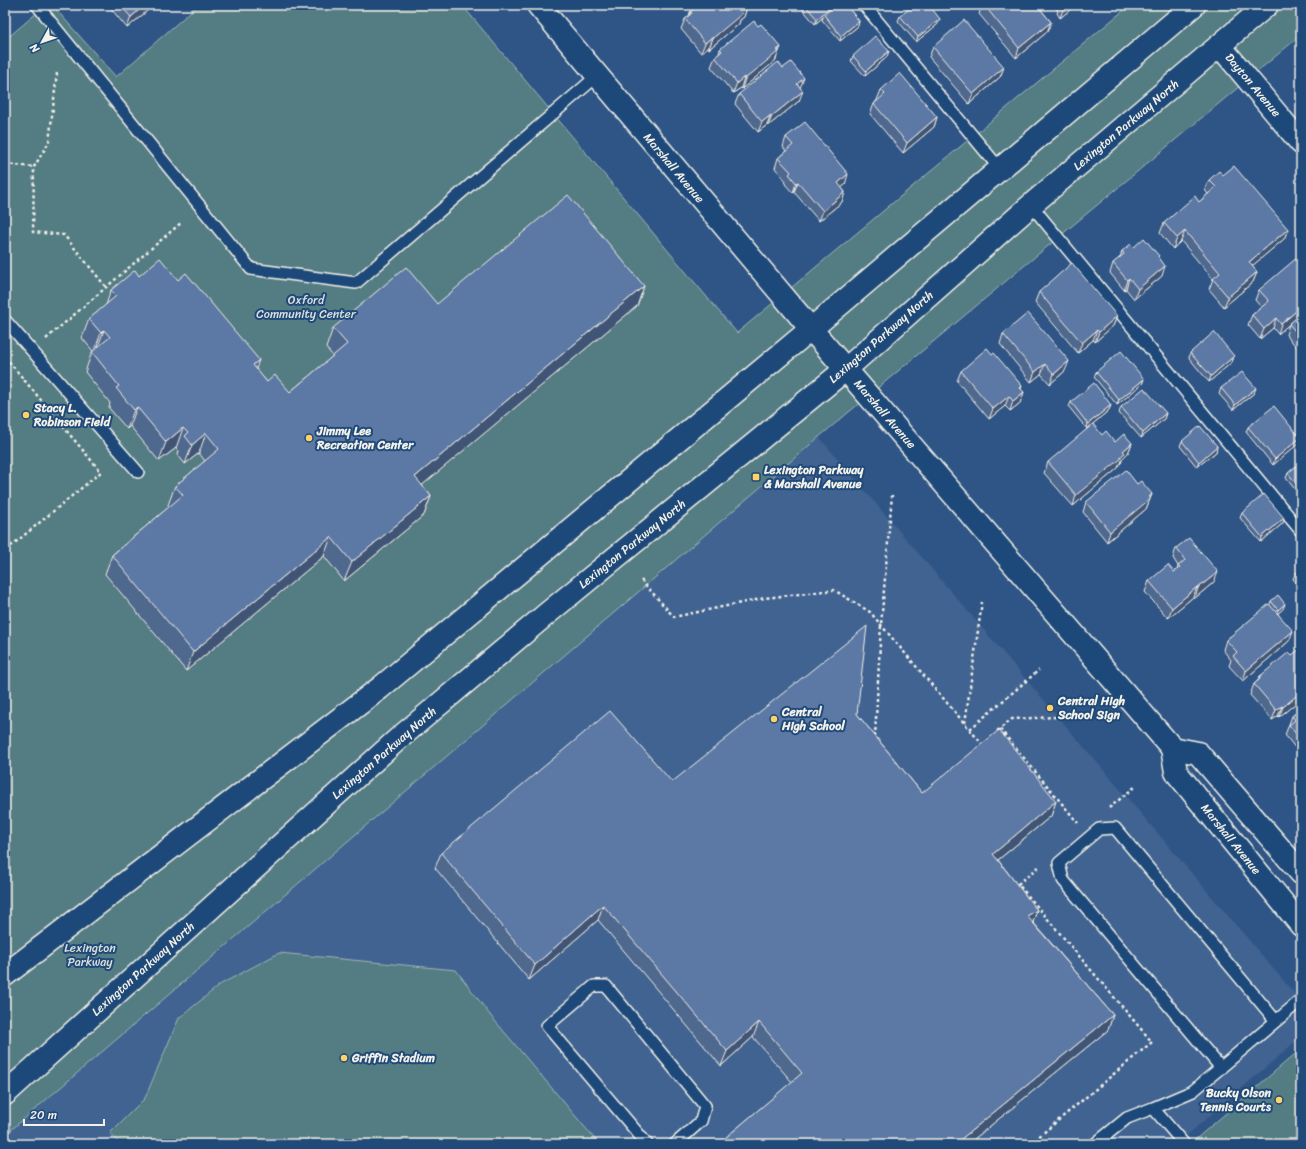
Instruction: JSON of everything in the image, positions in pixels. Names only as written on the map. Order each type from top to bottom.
[{"type":"main road","name":"Marshall Avenue","points":[[538,5],[811,329],[1172,748],[1176,772],[1301,925]]},
{"type":"main road","name":"Lexington Parkway North","points":[[5,1094],[398,739],[549,612],[846,369],[1031,206],[1267,5]]},
{"type":"main road","points":[[5,975],[380,688],[811,329],[1190,6]]},
{"type":"main road","name":"Dayton Avenue","points":[[1220,46],[1301,144]]},
{"type":"main road","points":[[1172,748],[1198,753],[1301,872]]},
{"type":"lane","points":[[37,5],[251,268],[356,283],[597,76]]},
{"type":"lane","points":[[864,5],[1000,169]]},
{"type":"lane","points":[[1031,206],[1301,531]]},
{"type":"lane","points":[[5,320],[138,472]]},
{"type":"lane","points":[[1221,1068],[1063,880],[1059,863],[1099,830],[1115,828],[1276,1021]]},
{"type":"lane","points":[[647,1144],[547,1026],[594,986],[606,986],[705,1106],[701,1121],[675,1144]]},
{"type":"lane","points":[[1095,1144],[1127,1118],[1193,1091],[1301,1000]]},
{"type":"lane","points":[[1153,1108],[1184,1144]]},
{"type":"path","points":[[57,73],[49,142],[34,167],[33,232],[64,235],[106,288]]},
{"type":"path","points":[[5,164],[34,167]]},
{"type":"path","points":[[13,366],[182,222]]},
{"type":"path","points":[[5,357],[101,472],[5,551]]},
{"type":"path","points":[[874,743],[881,625],[892,495]]},
{"type":"path","points":[[641,580],[674,617],[765,598],[834,590],[870,612],[982,744],[988,739]]},
{"type":"path","points":[[965,723],[982,602]]},
{"type":"path","points":[[970,729],[1038,670]]},
{"type":"path","points":[[994,734],[1012,719],[1078,716]]},
{"type":"path","points":[[1000,729],[1079,824]]},
{"type":"path","points":[[1107,810],[1136,786]]},
{"type":"path","points":[[1030,1144],[1152,1042],[1018,884],[1042,864]]},
{"type":"shaded area","name":"Central High School","points":[[819,437],[1301,1001],[1301,1037],[1177,1144],[5,1144],[5,1132]]},
{"type":"green space","name":"Oxford Community Center","points":[[46,5],[52,5],[116,77],[198,5],[462,5],[737,333],[1130,5],[1301,5],[1301,35],[819,437],[5,1135],[5,40]]},
{"type":"green space","name":"Griffin Stadium","points":[[279,953],[456,970],[490,1015],[599,1144],[120,1144],[110,1133],[145,1098],[179,1018],[221,984]]},
{"type":"green space","name":"Bucky Olson Tennis Courts","points":[[1301,1049],[1301,1144],[1190,1144]]},
{"type":"building","points":[[120,5],[145,5],[131,17]]},
{"type":"building","points":[[699,5],[746,5],[747,7],[742,12],[743,13],[705,43],[685,19],[692,13],[690,12]]},
{"type":"building","points":[[805,5],[833,5],[817,19]]},
{"type":"building","points":[[835,5],[846,5],[859,21],[841,36],[824,15]]},
{"type":"building","points":[[914,5],[929,5],[940,19],[918,37],[900,16]]},
{"type":"building","points":[[984,5],[1037,5],[1051,22],[1019,48]]},
{"type":"building","points":[[964,20],[1004,67],[973,94],[933,47]]},
{"type":"building","points":[[754,21],[758,26],[761,24],[781,47],[777,50],[779,51],[745,79],[744,77],[737,83],[715,57],[722,51],[720,49]]},
{"type":"building","points":[[875,36],[889,51],[866,71],[853,56]]},
{"type":"building","points":[[778,62],[783,68],[791,62],[804,78],[797,84],[803,91],[772,116],[771,115],[762,122],[739,94]]},
{"type":"building","points":[[900,73],[937,117],[907,143],[874,104],[885,94],[881,90]]},
{"type":"building","points":[[805,122],[848,174],[838,183],[845,192],[823,211],[798,182],[796,183],[789,174],[791,172],[778,158],[793,145],[786,137]]},
{"type":"building","points":[[1234,166],[1288,229],[1249,262],[1257,272],[1228,297],[1213,279],[1220,273],[1185,231],[1177,238],[1164,223],[1195,196],[1199,202],[1216,187],[1209,180],[1219,171],[1223,175]]},
{"type":"building","name":"Jimmy Lee Recreation Center","points":[[568,195],[644,286],[415,477],[431,496],[352,562],[331,537],[193,652],[112,555],[183,495],[175,486],[219,449],[206,433],[192,445],[185,436],[188,433],[183,428],[166,442],[137,407],[134,410],[116,388],[119,386],[92,352],[110,337],[104,330],[101,333],[89,319],[116,296],[111,290],[135,270],[139,276],[160,258],[178,280],[186,273],[259,360],[253,365],[267,382],[275,375],[290,392],[347,344],[333,328],[406,267],[437,304]]},
{"type":"building","points":[[1144,238],[1165,266],[1138,289],[1129,278],[1127,280],[1113,263],[1124,254],[1122,251],[1131,244],[1134,247]]},
{"type":"building","points":[[1299,256],[1301,258],[1301,307],[1281,324],[1276,318],[1264,329],[1252,315],[1269,301],[1259,290]]},
{"type":"building","points":[[1072,263],[1117,316],[1099,332],[1097,330],[1082,343],[1039,292]]},
{"type":"building","points":[[1028,313],[1069,361],[1054,374],[1045,364],[1035,372],[1003,334]]},
{"type":"building","points":[[1301,314],[1301,338],[1289,324]]},
{"type":"building","points":[[1214,332],[1234,356],[1211,376],[1190,353]]},
{"type":"building","points":[[987,348],[992,354],[994,353],[1022,386],[1020,388],[1024,392],[1013,401],[1009,396],[993,409],[961,371]]},
{"type":"building","points":[[1121,351],[1144,379],[1119,400],[1096,372]]},
{"type":"building","points":[[1242,372],[1256,388],[1235,405],[1221,388]]},
{"type":"building","points":[[1094,383],[1111,405],[1088,424],[1071,402]]},
{"type":"building","points":[[1144,388],[1166,413],[1143,433],[1121,407]]},
{"type":"building","points":[[1274,406],[1300,438],[1275,459],[1248,427]]},
{"type":"building","points":[[1093,424],[1102,435],[1106,431],[1115,442],[1124,434],[1132,443],[1123,451],[1125,453],[1120,457],[1122,458],[1076,495],[1048,462]]},
{"type":"building","points":[[1200,426],[1217,446],[1199,462],[1182,441]]},
{"type":"building","points":[[1301,462],[1301,490],[1288,473]]},
{"type":"building","points":[[1126,470],[1137,484],[1141,481],[1152,494],[1149,497],[1150,499],[1110,532],[1086,502]]},
{"type":"building","points":[[1264,494],[1284,518],[1262,537],[1242,513]]},
{"type":"building","points":[[1189,538],[1218,572],[1172,608],[1149,581],[1168,565],[1174,572],[1180,568],[1178,566],[1185,560],[1176,548]]},
{"type":"building","points":[[1301,569],[1301,582],[1295,574]]},
{"type":"building","points":[[1278,595],[1285,604],[1278,610],[1271,601]]},
{"type":"building","points":[[1269,604],[1293,631],[1246,671],[1233,656],[1237,652],[1226,640]]},
{"type":"building","name":"Central High School","points":[[867,626],[857,714],[922,793],[999,730],[1056,801],[993,854],[1037,910],[1027,916],[1113,1015],[955,1144],[718,1144],[802,1073],[759,1022],[727,1051],[603,905],[535,965],[441,853],[610,711],[672,782]]},
{"type":"building","points":[[1300,649],[1301,692],[1283,707],[1282,706],[1276,710],[1254,684],[1260,679],[1259,677],[1289,652],[1292,655]]},
{"type":"building","points":[[1301,709],[1301,740],[1289,725],[1295,720],[1292,716]]},
{"type":"place","name":"Stacy L. Robinson Field","points":[[26,415]]},
{"type":"place","name":"Jimmy Lee Recreation Center","points":[[309,438]]},
{"type":"place","name":"Lexington Parkway & Marshall Avenue","points":[[756,477]]},
{"type":"place","name":"Central High School Sign","points":[[1050,708]]},
{"type":"place","name":"Central High School","points":[[774,719]]},
{"type":"place","name":"Griffin Stadium","points":[[344,1058]]},
{"type":"place","name":"Bucky Olson Tennis Courts","points":[[1279,1100]]},
{"type":"park label","name":"Lexington Parkway","points":[[90,955]]}]
